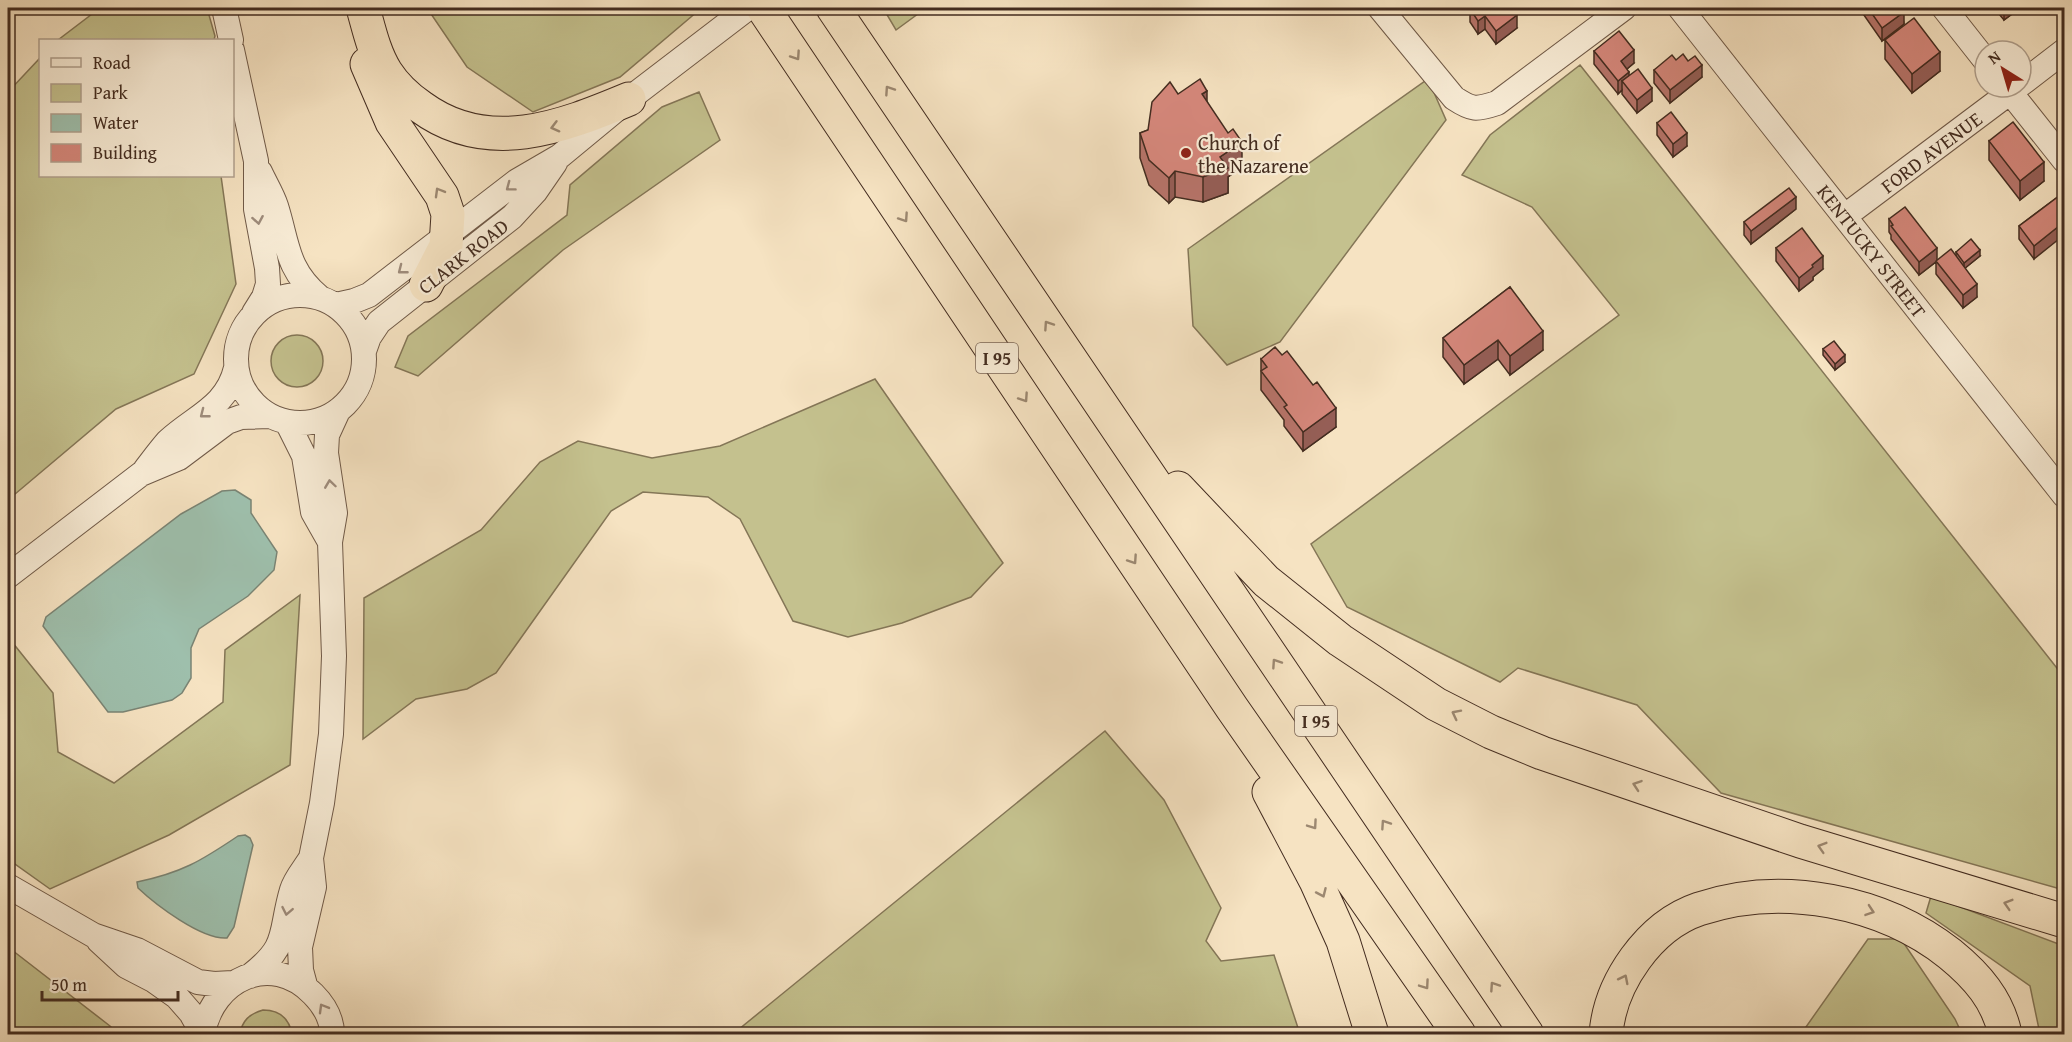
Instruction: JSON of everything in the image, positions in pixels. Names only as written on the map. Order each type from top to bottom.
[{"type":"highway","points":[[361,8],[376,50],[387,72],[409,98],[426,111],[462,128],[480,133],[503,135],[545,129],[577,121],[629,99]]},
{"type":"highway","points":[[361,8],[364,56],[392,122],[442,196],[448,214],[448,234],[441,258],[426,285]]},
{"type":"highway","name":"I 95","points":[[763,8],[1232,708],[1459,1035]]},
{"type":"highway","name":"I 95","points":[[833,8],[1527,1035]]},
{"type":"highway","points":[[1104,408],[1266,580],[1340,640],[1436,704],[1491,732],[1542,753],[1800,841],[2064,921]]},
{"type":"highway","points":[[1232,708],[1278,811],[1316,881],[1343,941],[1372,1035]]},
{"type":"highway","points":[[1606,1035],[1615,999],[1626,974],[1642,950],[1654,938],[1698,909],[1761,897],[1817,900],[1864,909],[1894,920],[1925,936],[1965,967],[1983,985],[1996,1005],[2005,1035]]},
{"type":"street","points":[[224,8],[231,39]]},
{"type":"street","name":"CLARK ROAD","points":[[327,301],[354,301],[369,295],[517,181],[560,156],[629,99],[748,8]]},
{"type":"street","points":[[1380,8],[1454,98],[1478,109],[1497,103],[1624,8]]},
{"type":"street","name":"KENTUCKY STREET","points":[[1680,8],[2064,495]]},
{"type":"street","points":[[1944,8],[1973,45]]},
{"type":"street","name":"FORD AVENUE","points":[[2033,74],[2064,51]]},
{"type":"street","points":[[141,474],[179,458],[227,422],[241,417],[305,423],[322,419],[338,411],[350,399],[359,385],[364,368],[364,351],[360,333],[350,317],[298,276],[285,245],[275,205],[256,161],[234,59]]},
{"type":"street","name":"FORD AVENUE","points":[[1845,216],[1999,99]]},
{"type":"street","points":[[2022,99],[2064,160]]},
{"type":"street","name":"CLARK ROAD","points":[[364,351],[369,337],[379,322],[512,217],[535,192],[560,156]]},
{"type":"street","points":[[8,576],[141,474],[168,441],[213,407],[233,383],[236,349],[242,332],[264,297],[268,284],[256,209],[256,161]]},
{"type":"street","points":[[252,316],[266,304],[283,297],[301,294],[327,301]]},
{"type":"street","points":[[236,368],[242,387],[254,404],[279,419],[304,456],[313,512],[330,542]]},
{"type":"street","points":[[305,985],[301,970],[300,947],[314,887],[311,858],[322,803],[331,734],[334,656],[330,542],[335,513],[326,453],[327,435],[338,411]]},
{"type":"street","points":[[203,1034],[212,1005],[221,993],[265,964],[281,943],[292,888],[311,858]]},
{"type":"street","points":[[8,886],[93,936],[126,966],[153,980],[177,997],[191,1013],[203,1034]]},
{"type":"street","points":[[93,936],[137,950],[198,982],[214,984],[268,973],[286,976],[305,985],[327,1011],[332,1035]]},
{"type":"green space","points":[[100,8],[207,8],[215,36],[214,39],[59,39]]},
{"type":"green space","points":[[427,8],[695,8],[698,11],[620,77],[533,112],[467,67]]},
{"type":"green space","points":[[883,8],[926,8],[896,30]]},
{"type":"green space","points":[[39,59],[39,177],[221,177],[236,284],[194,374],[116,409],[8,500],[8,92]]},
{"type":"green space","points":[[1580,65],[2064,677],[2064,890],[1721,793],[1637,705],[1518,668],[1500,682],[1347,607],[1311,544],[1619,315],[1532,207],[1462,175],[1490,135]]},
{"type":"green space","points":[[1428,79],[1446,120],[1280,342],[1227,365],[1193,326],[1188,249]]},
{"type":"green space","points":[[699,92],[720,140],[563,250],[418,376],[395,367],[408,336],[567,215],[570,185],[662,107]]},
{"type":"green space","points":[[297,335],[311,339],[319,347],[323,361],[319,375],[311,383],[297,387],[283,383],[275,375],[271,361],[275,347],[283,339]]},
{"type":"green space","points":[[875,379],[1003,563],[971,597],[902,623],[848,637],[793,621],[740,519],[708,497],[643,492],[611,511],[496,673],[467,689],[416,699],[363,739],[364,598],[481,530],[540,462],[578,441],[652,458],[720,446]]},
{"type":"green space","points":[[300,595],[290,765],[169,835],[50,889],[8,859],[8,637],[53,693],[58,752],[114,783],[223,702],[225,650]]},
{"type":"green space","points":[[1105,731],[1164,800],[1221,908],[1206,941],[1221,961],[1274,955],[1300,1034],[733,1034]]},
{"type":"green space","points":[[1931,896],[2064,946],[2064,1034],[2040,1034],[2030,986],[1926,913]]},
{"type":"green space","points":[[1868,939],[1901,939],[1955,1019],[1962,1034],[1801,1034]]},
{"type":"green space","points":[[8,947],[110,1026],[118,1034],[8,1034]]},
{"type":"green space","points":[[263,1010],[278,1013],[286,1019],[292,1034],[240,1034],[242,1025],[247,1019]]},
{"type":"water","points":[[235,490],[251,500],[251,513],[277,552],[274,570],[248,596],[199,629],[191,648],[191,678],[182,693],[172,700],[123,712],[108,712],[43,626],[46,617],[181,514],[222,491]]},
{"type":"water","points":[[245,835],[250,838],[253,845],[234,927],[227,938],[217,937],[193,928],[167,912],[138,888],[137,882],[179,870],[238,836]]},
{"type":"building","points":[[1510,8],[1517,15],[1496,31],[1485,16],[1478,21],[1470,9]]},
{"type":"building","points":[[1868,8],[1901,8],[1904,12],[1882,28]]},
{"type":"building","points":[[1914,18],[1940,52],[1912,74],[1885,40]]},
{"type":"building","points":[[1619,31],[1634,50],[1621,61],[1629,72],[1618,81],[1594,51]]},
{"type":"building","points":[[1683,54],[1688,61],[1695,56],[1702,65],[1670,90],[1654,70],[1672,55],[1676,60]]},
{"type":"building","points":[[1638,69],[1652,88],[1637,100],[1622,81]]},
{"type":"building","name":"Church of the Nazarene","points":[[1200,79],[1207,91],[1202,94],[1228,133],[1233,129],[1242,142],[1220,157],[1228,168],[1203,177],[1175,171],[1169,178],[1149,160],[1140,133],[1148,130],[1152,102],[1170,82],[1178,94]]},
{"type":"building","points":[[1671,112],[1687,133],[1673,144],[1657,123]]},
{"type":"building","points":[[2013,122],[2044,162],[2020,181],[1989,141]]},
{"type":"building","points":[[1789,188],[1796,197],[1751,231],[1744,222]]},
{"type":"building","points":[[2059,196],[2064,203],[2064,222],[2034,246],[2019,226]]},
{"type":"building","points":[[1905,207],[1937,248],[1919,262],[1891,226],[1893,225],[1889,219]]},
{"type":"building","points":[[1802,228],[1823,256],[1799,278],[1776,248]]},
{"type":"building","points":[[1971,239],[1980,250],[1964,263],[1956,252]]},
{"type":"building","points":[[1951,249],[1977,284],[1963,295],[1936,261]]},
{"type":"building","points":[[1510,287],[1543,331],[1510,356],[1498,340],[1464,365],[1443,338]]},
{"type":"building","points":[[1834,341],[1845,355],[1835,364],[1823,349]]},
{"type":"building","points":[[1275,347],[1282,355],[1287,351],[1313,385],[1317,382],[1336,408],[1303,432],[1284,407],[1287,405],[1261,371],[1267,367],[1261,359]]},
{"type":"place","name":"Church of the Nazarene","points":[[1186,153]]}]
